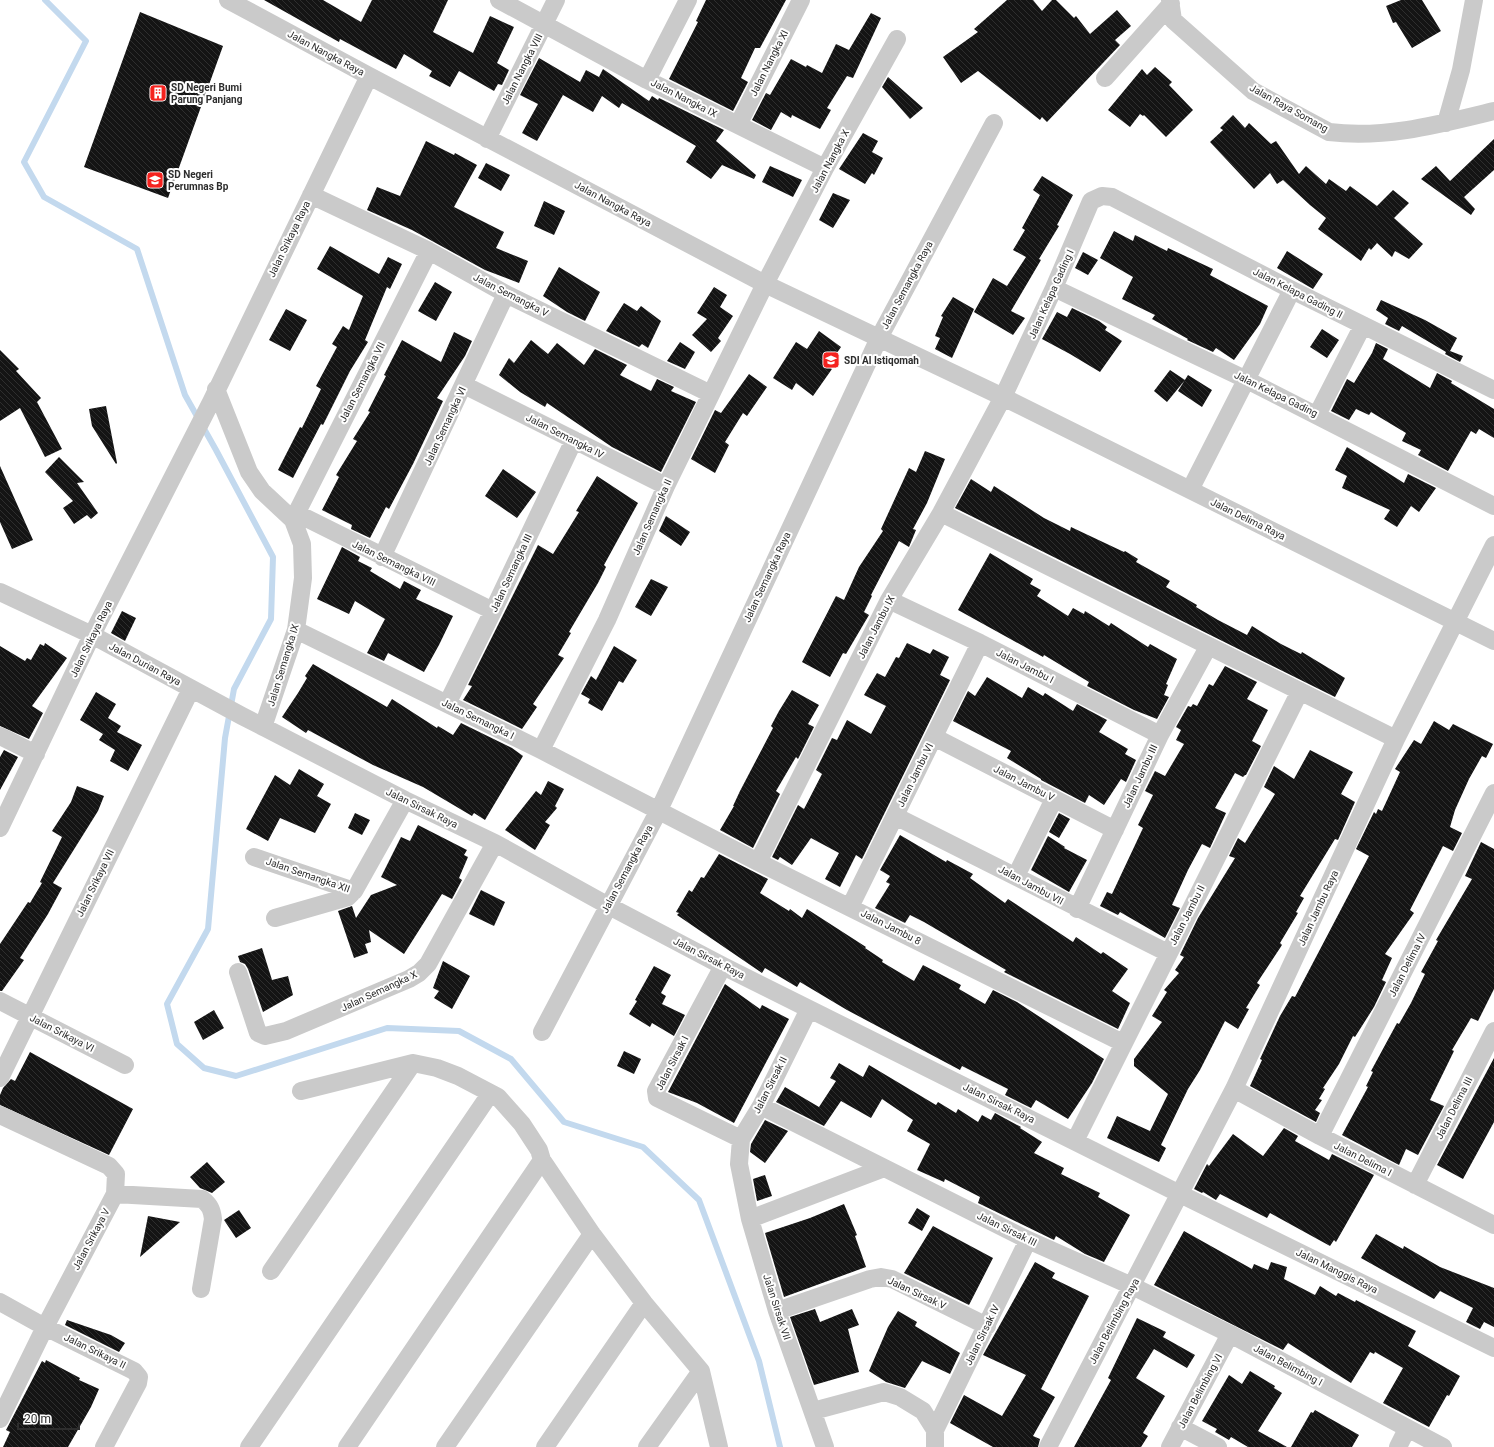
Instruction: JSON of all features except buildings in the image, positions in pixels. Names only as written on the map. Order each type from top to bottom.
[{"type":"street","name":"Jalan Nangka Raya","points":[[228,0],[487,139],[765,284],[1003,397]]},
{"type":"street","name":"Jalan Nangka IX","points":[[499,0],[647,80],[825,168]]},
{"type":"street","name":"Jalan Nangka VIII","points":[[487,139],[556,0]]},
{"type":"street","points":[[647,80],[688,0]]},
{"type":"street","name":"Jalan Nangka XI","points":[[738,126],[801,0]]},
{"type":"street","points":[[1446,123],[1461,70],[1474,0]]},
{"type":"street","points":[[1105,78],[1171,2]]},
{"type":"street","name":"Jalan Raya Somang","points":[[1171,2],[1173,20],[1253,91],[1329,132],[1344,134],[1392,133],[1446,123],[1494,110]]},
{"type":"street","name":"Jalan Nangka X","points":[[765,284],[825,168],[897,39]]},
{"type":"street","name":"Jalan Srikaya Raya","points":[[0,828],[92,635],[186,451],[369,76]]},
{"type":"street","name":"Jalan Semangka Raya","points":[[542,1032],[607,905],[659,810],[879,338],[994,123]]},
{"type":"street","name":"Jalan Semangka V","points":[[311,195],[429,251],[506,294],[711,394]]},
{"type":"street","name":"Jalan Kelapa Gading I","points":[[1003,397],[1054,288],[1091,201],[1102,196]]},
{"type":"street","name":"Jalan Kelapa Gading II","points":[[1102,196],[1112,197],[1292,290],[1494,390]]},
{"type":"street","name":"Jalan Semangka VII","points":[[294,516],[429,251]]},
{"type":"street","name":"Jalan Semangka II","points":[[541,750],[607,620],[666,486],[765,284]]},
{"type":"street","name":"Jalan Kelapa Gading","points":[[1054,288],[1247,380],[1494,506]]},
{"type":"street","points":[[1190,490],[1292,290]]},
{"type":"street","name":"Jalan Semangka VI","points":[[382,557],[506,294]]},
{"type":"street","points":[[1317,415],[1363,325]]},
{"type":"street","name":"Jalan Semangka IV","points":[[464,385],[666,486]]},
{"type":"street","name":"Jalan Semangka IX","points":[[213,396],[249,472],[262,491],[294,516],[302,544],[303,561],[296,630],[264,727]]},
{"type":"street","name":"Jalan Delima Raya","points":[[1003,397],[1494,641]]},
{"type":"street","name":"Jalan Jambu IX","points":[[758,862],[889,600],[941,513],[1003,397]]},
{"type":"street","name":"Jalan Semangka III","points":[[447,704],[493,612],[574,440]]},
{"type":"street","points":[[941,513],[1396,740]]},
{"type":"street","name":"Jalan Semangka VIII","points":[[294,516],[382,557],[493,612]]},
{"type":"street","name":"Jalan Jambu Raya","points":[[1180,1194],[1234,1089],[1396,740],[1494,545]]},
{"type":"street","name":"Jalan Durian Raya","points":[[0,592],[92,635],[242,716]]},
{"type":"street","name":"Jalan Jambu I","points":[[889,600],[980,643],[1160,735]]},
{"type":"street","name":"Jalan Semangka I","points":[[296,630],[541,750],[659,810]]},
{"type":"street","name":"Jalan Jambu VI","points":[[850,907],[980,643]]},
{"type":"street","name":"Jalan Jambu III","points":[[1077,909],[1160,735],[1208,647]]},
{"type":"street","name":"Jalan Jambu II","points":[[1076,1141],[1123,1043],[1300,691]]},
{"type":"street","name":"Jalan Srikaya VII","points":[[0,1078],[28,1017],[198,692]]},
{"type":"street","name":"Jalan Sirsak Raya","points":[[242,716],[405,800],[494,843],[723,966],[1180,1194]]},
{"type":"street","points":[[0,736],[36,754]]},
{"type":"street","name":"Jalan Jambu V","points":[[934,737],[1115,830]]},
{"type":"street","name":"Jalan Delima IV","points":[[1320,1136],[1494,793]]},
{"type":"street","points":[[1016,876],[1054,799]]},
{"type":"street","name":"Jalan Semangka XII","points":[[254,857],[354,891],[405,800]]},
{"type":"street","name":"Jalan Jambu 8","points":[[659,810],[758,862],[1123,1043]]},
{"type":"street","name":"Jalan Jambu VII","points":[[895,816],[1016,876],[1077,909],[1168,953]]},
{"type":"street","name":"Jalan Semangka X","points":[[238,972],[254,1024],[258,1033],[265,1036],[286,1031],[409,979],[419,973],[428,964],[494,843]]},
{"type":"street","points":[[275,918],[348,897],[354,891]]},
{"type":"street","name":"Jalan Sirsak I","points":[[723,966],[656,1091],[656,1098],[742,1139]]},
{"type":"street","name":"Jalan Srikaya VI","points":[[0,1001],[28,1017],[126,1065]]},
{"type":"street","name":"Jalan Sirsak II","points":[[739,1164],[742,1139],[761,1106],[809,1009]]},
{"type":"street","name":"Jalan Delima III","points":[[1415,1185],[1494,1031]]},
{"type":"street","points":[[271,1271],[413,1063]]},
{"type":"street","points":[[301,1091],[413,1063],[437,1068],[458,1076],[498,1097],[522,1124],[539,1150],[542,1160],[592,1234],[644,1303],[701,1370],[719,1447]]},
{"type":"street","name":"Jalan Delima I","points":[[1234,1089],[1320,1136],[1494,1225]]},
{"type":"street","points":[[249,1447],[490,1094]]},
{"type":"street","name":"Jalan Sirsak III","points":[[761,1106],[1028,1240],[1132,1286]]},
{"type":"street","name":"Jalan Srikaya V","points":[[0,1115],[109,1166],[116,1174],[117,1185],[115,1194],[45,1327],[0,1418]]},
{"type":"street","points":[[348,1447],[542,1160]]},
{"type":"street","name":"Jalan Sirsak VII","points":[[739,1164],[750,1219],[777,1311],[825,1447]]},
{"type":"street","points":[[750,1219],[884,1168]]},
{"type":"street","points":[[115,1194],[202,1199],[208,1203],[212,1210],[213,1219],[201,1289]]},
{"type":"street","name":"Jalan Belimbing Raya","points":[[1048,1447],[1180,1194]]},
{"type":"street","name":"Jalan Manggis Raya","points":[[1180,1194],[1494,1348]]},
{"type":"street","points":[[445,1447],[592,1234]]},
{"type":"street","name":"Jalan Sirsak IV","points":[[935,1438],[1028,1240]]},
{"type":"street","name":"Jalan Sirsak V","points":[[777,1311],[870,1278],[881,1277],[892,1279],[987,1326]]},
{"type":"street","name":"Jalan Belimbing I","points":[[1132,1286],[1230,1334],[1443,1447]]},
{"type":"street","name":"Jalan Srikaya II","points":[[0,1302],[45,1327],[134,1371],[139,1377],[138,1383],[104,1447]]},
{"type":"street","points":[[545,1447],[644,1303]]},
{"type":"street","name":"Jalan Belimbing VI","points":[[1170,1447],[1230,1334]]},
{"type":"street","points":[[647,1447],[701,1370]]},
{"type":"street","points":[[813,1411],[884,1392],[900,1397],[923,1411],[935,1438]]},
{"type":"street","points":[[1180,1427],[1218,1447]]},
{"type":"street","points":[[1398,1447],[1407,1429]]},
{"type":"waterway","points":[[45,0],[86,41],[24,162],[44,197],[137,249],[185,395],[273,557],[271,619],[234,689],[225,738],[208,929],[167,1004],[177,1044],[204,1068],[236,1076],[387,1028],[459,1031],[511,1059],[564,1122],[643,1147],[699,1200],[759,1361],[780,1447]]},
{"type":"place","name":"SD Negeri Bumi Parung Panjang","points":[[158,93]]},
{"type":"place","name":"SD Negeri Perumnas Bp","points":[[155,180]]},
{"type":"place","name":"SDI Al Istiqomah","points":[[831,360]]}]
